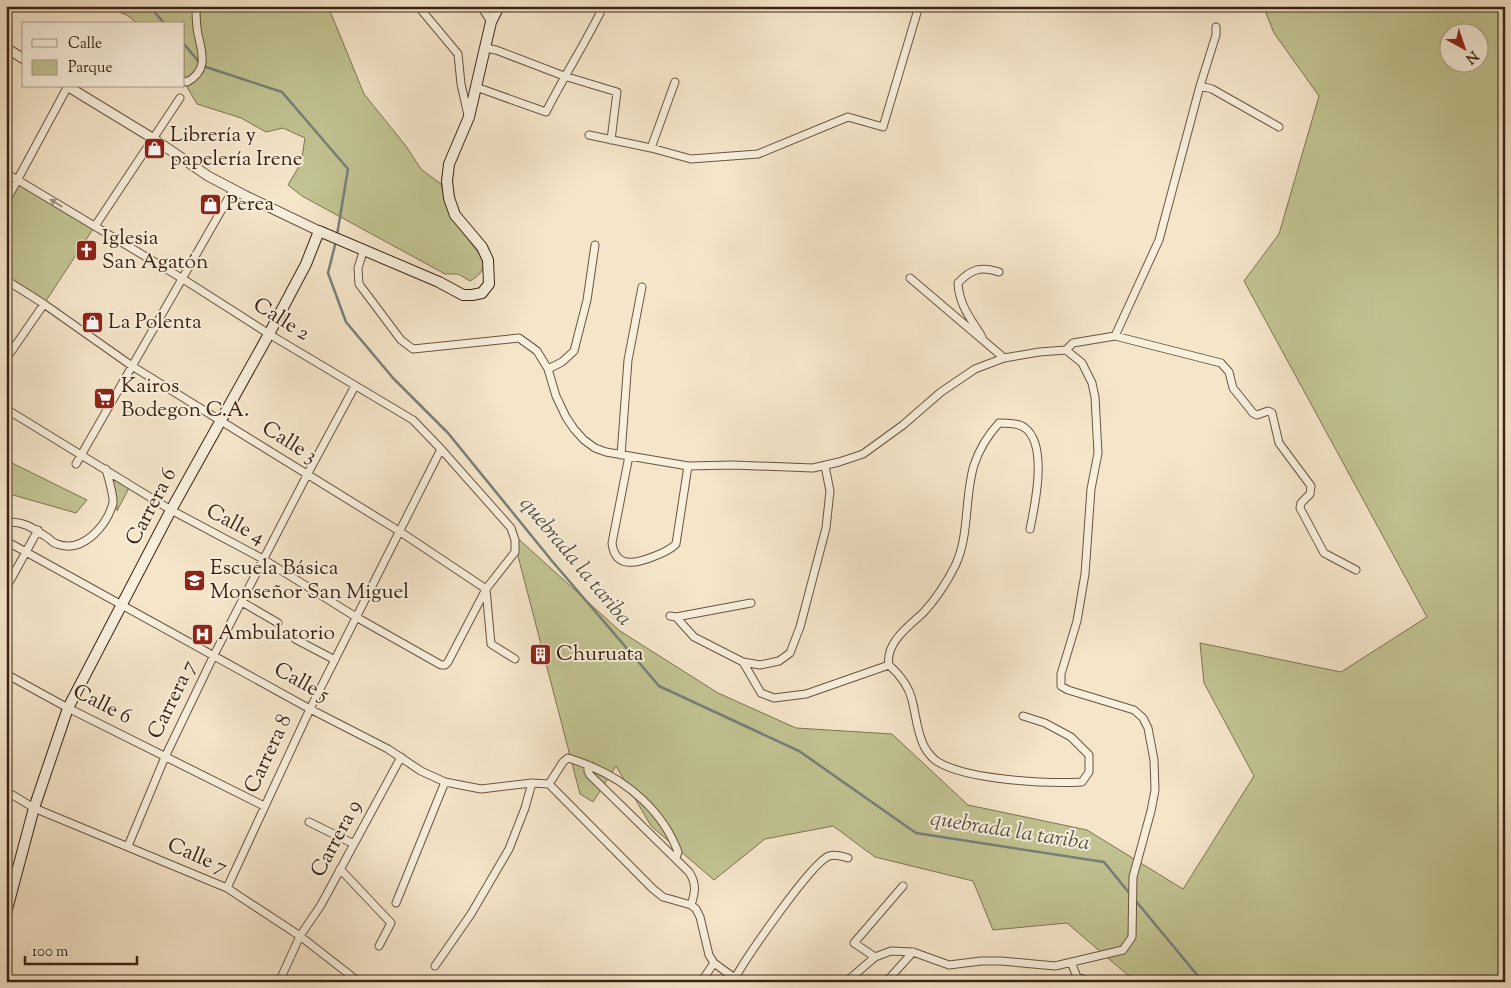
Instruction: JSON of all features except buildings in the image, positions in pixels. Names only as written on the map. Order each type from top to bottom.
[{"type":"main road","points":[[319,231],[439,282],[463,295],[482,293],[489,284],[488,260],[482,247],[455,215],[449,198],[447,181],[449,164],[469,117],[491,22],[498,6]]},
{"type":"main road","name":"Carrera 6","points":[[6,913],[34,808],[68,708],[171,510],[306,264],[319,231]]},
{"type":"street","points":[[185,81],[194,78],[201,68],[203,52],[198,33],[196,6]]},
{"type":"street","points":[[418,6],[458,54],[461,84],[469,117]]},
{"type":"street","points":[[481,6],[491,22]]},
{"type":"street","points":[[588,135],[692,159],[758,154],[848,117],[883,127],[919,6]]},
{"type":"street","points":[[476,87],[546,112],[564,76],[580,54],[600,13]]},
{"type":"street","points":[[1115,336],[1158,240],[1200,86],[1216,35],[1216,27]]},
{"type":"street","points":[[6,48],[22,58]]},
{"type":"street","points":[[485,48],[496,50],[564,76],[617,92],[611,140]]},
{"type":"street","points":[[651,148],[676,82]]},
{"type":"street","points":[[1200,86],[1212,89],[1279,127]]},
{"type":"street","points":[[6,201],[67,88]]},
{"type":"street","points":[[71,88],[154,139],[208,176],[319,231]]},
{"type":"street","points":[[95,226],[180,98]]},
{"type":"street","name":"Calle 2","points":[[6,173],[413,420],[442,449],[511,528],[515,540],[515,552],[486,589]]},
{"type":"street","points":[[76,464],[233,190]]},
{"type":"street","points":[[548,369],[562,362],[574,351],[587,300],[595,245]]},
{"type":"street","points":[[364,249],[358,268],[358,284],[401,340],[413,349],[519,338],[537,351],[548,369],[556,396],[566,417],[574,429],[595,448],[606,452],[688,466],[733,465],[813,468],[863,454],[903,425],[941,392],[975,369],[1004,358],[1038,352],[1066,350],[1073,343],[1115,336],[1221,363],[1229,372],[1234,388],[1254,413],[1257,415],[1268,411],[1272,413],[1279,443],[1311,486],[1310,494],[1301,503],[1300,508],[1324,553],[1356,570]]},
{"type":"street","points":[[986,343],[968,317],[958,294],[958,284],[966,274],[976,270],[986,268],[999,272]]},
{"type":"street","points":[[910,278],[1004,358]]},
{"type":"street","name":"Calle 3","points":[[6,280],[44,304],[132,366],[399,531],[486,589]]},
{"type":"street","points":[[642,286],[628,360],[625,455],[612,543],[616,557],[625,562],[642,561],[669,550],[676,544],[688,466]]},
{"type":"street","points":[[6,359],[44,304]]},
{"type":"street","points":[[846,982],[875,957],[891,951],[913,952],[949,965],[994,961],[1055,966],[1123,950],[1132,937],[1132,877],[1151,812],[1155,790],[1154,760],[1148,728],[1143,718],[1134,710],[1068,690],[1061,686],[1061,674],[1076,621],[1085,574],[1091,489],[1098,453],[1095,397],[1092,383],[1082,363],[1066,350]]},
{"type":"street","name":"Carrera 7","points":[[128,846],[165,757],[214,655],[355,386]]},
{"type":"street","name":"Calle 4","points":[[6,409],[171,510],[263,560],[356,617],[441,665],[445,665],[448,662],[486,589]]},
{"type":"street","points":[[1023,716],[1045,724],[1071,738],[1089,755],[1089,772],[1082,782],[1064,783],[972,774],[954,769],[937,761],[925,748],[916,721],[912,698],[903,681],[890,665],[888,658],[906,626],[923,612],[944,586],[956,565],[965,529],[974,465],[988,436],[999,423],[1010,423],[1025,427],[1033,437],[1038,450],[1037,493],[1030,529]]},
{"type":"street","name":"Carrera 8","points":[[227,888],[310,708],[442,449]]},
{"type":"street","points":[[751,602],[673,616],[694,637],[743,662],[760,665],[779,661],[790,653],[800,627],[826,528],[830,491],[825,466]]},
{"type":"street","points":[[6,522],[20,521],[38,530],[57,544],[70,547],[89,539],[104,524],[113,501],[106,469]]},
{"type":"street","points":[[6,588],[38,530]]},
{"type":"street","name":"Calle 5","points":[[6,541],[402,757],[421,771],[445,782],[481,789],[534,783],[549,784]]},
{"type":"street","points":[[486,589],[491,644],[515,659]]},
{"type":"street","points":[[242,602],[278,623]]},
{"type":"street","points":[[295,640],[335,660]]},
{"type":"street","points":[[743,662],[761,693],[774,698],[806,694],[890,665]]},
{"type":"street","name":"Calle 6","points":[[6,674],[68,708],[264,806]]},
{"type":"street","name":"Carrera 9","points":[[279,982],[300,936],[321,905],[402,757]]},
{"type":"street","points":[[676,858],[678,852],[670,833],[648,805],[623,783],[606,772],[572,759],[566,759],[549,784],[652,889],[663,897],[691,905],[700,917],[709,955],[714,963],[737,980],[784,906],[816,867],[829,856],[848,858]]},
{"type":"street","points":[[588,766],[590,775],[689,872],[696,892],[691,905]]},
{"type":"street","points":[[396,903],[445,782]]},
{"type":"street","points":[[435,966],[471,914],[509,849],[534,783]]},
{"type":"street","name":"Calle 7","points":[[6,791],[34,808],[227,888],[300,936],[359,982]]},
{"type":"street","points":[[309,822],[354,844]]},
{"type":"street","points":[[340,869],[391,923],[379,946]]},
{"type":"street","points":[[875,957],[854,942],[903,886]]},
{"type":"street","points":[[886,982],[913,952]]},
{"type":"street","points":[[1071,962],[1077,977],[1092,982]]},
{"type":"street","points":[[701,982],[714,963]]},
{"type":"green space","points":[[101,6],[328,6],[364,94],[406,146],[421,169],[441,184],[451,217],[484,260],[480,273],[470,281],[458,274],[445,274],[302,196],[288,185],[301,163],[305,138],[283,128],[266,132],[241,118],[197,104],[185,84],[185,22],[136,22],[127,15]]},
{"type":"green space","points":[[1263,6],[1505,6],[1505,982],[1131,982],[1130,977],[1067,923],[993,930],[973,881],[875,857],[833,826],[765,839],[714,880],[651,826],[616,766],[593,802],[580,794],[512,533],[620,631],[718,693],[796,728],[892,734],[968,805],[1087,830],[1183,889],[1254,776],[1204,683],[1200,643],[1341,672],[1427,617],[1244,281],[1279,234],[1319,96],[1274,33]]},
{"type":"green space","points":[[17,180],[95,226],[44,304],[6,280],[6,201]]},
{"type":"green space","points":[[6,460],[87,500],[76,513],[6,493]]},
{"type":"green space","points":[[111,476],[129,488],[117,511],[116,493]]},
{"type":"waterway","name":"quebrada la tariba","points":[[149,6],[163,22]]},
{"type":"waterway","name":"quebrada la tariba","points":[[185,45],[199,62]]},
{"type":"waterway","name":"quebrada la tariba","points":[[203,66],[282,92],[348,169],[337,235]]},
{"type":"waterway","name":"quebrada la tariba","points":[[336,241],[328,273],[346,322],[393,378],[448,433],[552,561],[659,686],[799,751],[916,833],[1104,862],[1130,894]]},
{"type":"waterway","name":"quebrada la tariba","points":[[1135,900],[1203,982]]},
{"type":"place","name":"Librería y papelería Irene","points":[[154,148]]},
{"type":"place","name":"Perea","points":[[210,205]]},
{"type":"place","name":"Iglesia San Agatón","points":[[86,251]]},
{"type":"place","name":"La Polenta","points":[[92,323]]},
{"type":"place","name":"Kairos Bodegon C.A.","points":[[105,399]]},
{"type":"place","name":"Escuela Básica Monseñor San Miguel","points":[[194,581]]},
{"type":"place","name":"Ambulatorio","points":[[202,634]]},
{"type":"place","name":"Churuata","points":[[540,655]]}]
